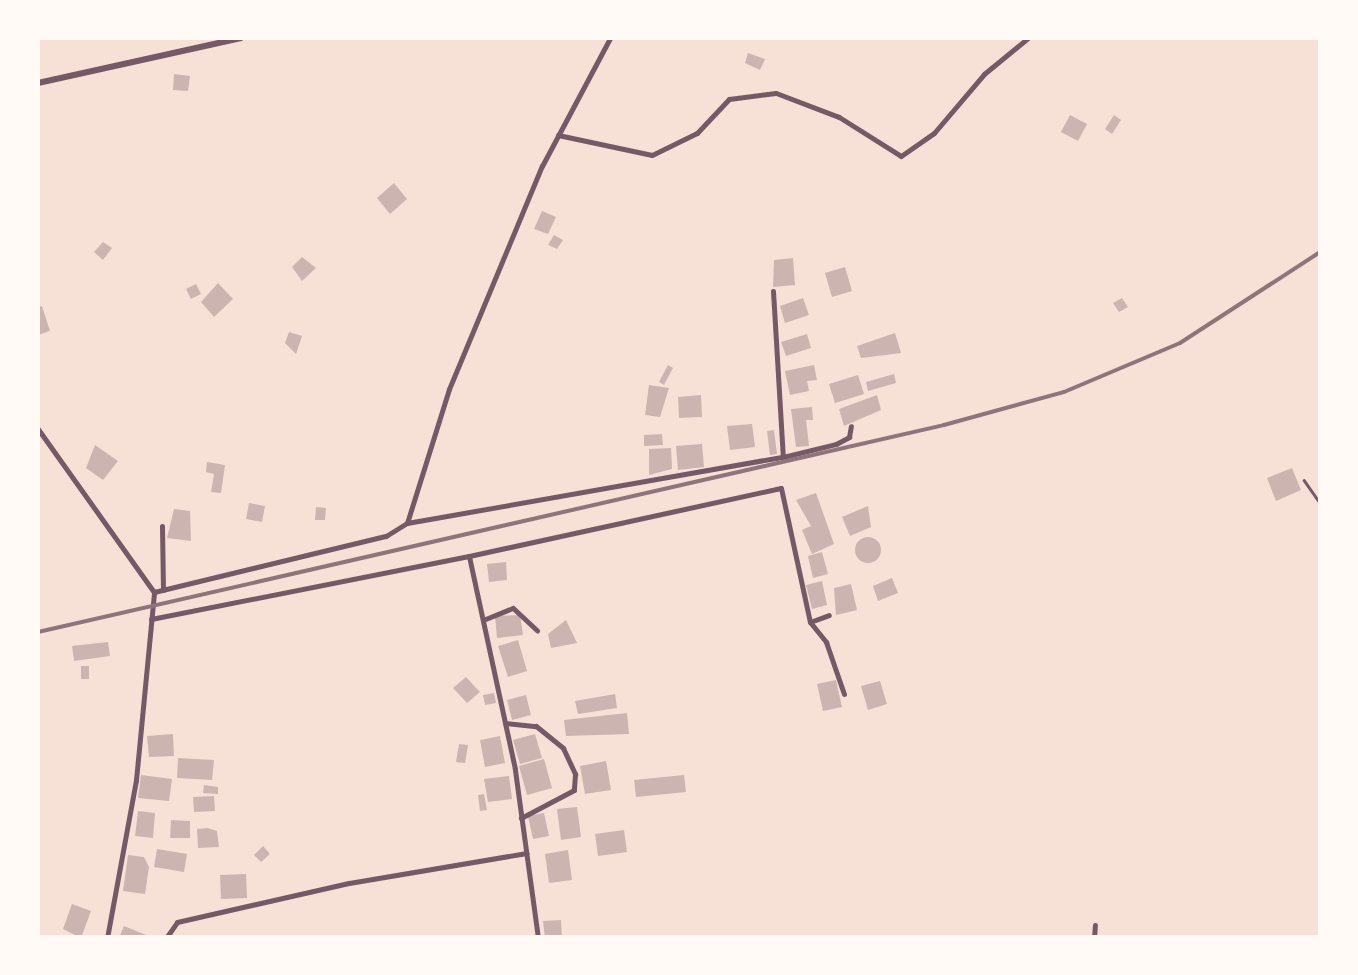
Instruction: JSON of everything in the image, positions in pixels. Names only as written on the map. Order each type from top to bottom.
[{"type":"street","points":[[38,83],[240,38]]},
{"type":"street","points":[[407,523],[449,388],[558,136],[610,38]]},
{"type":"street","points":[[558,136],[652,155],[697,133],[730,100],[776,93],[839,117],[901,156],[934,133],[984,74],[1028,38]]},
{"type":"street","points":[[773,291],[783,457]]},
{"type":"street","points":[[154,592],[386,536],[407,523],[783,457],[836,444],[849,437],[851,426]]},
{"type":"street","points":[[38,430],[154,592],[136,780],[107,938]]},
{"type":"street","points":[[151,619],[469,556],[781,488],[810,622],[826,642],[844,694]]},
{"type":"street","points":[[162,526],[163,590]]},
{"type":"street","points":[[469,556],[505,722],[538,938]]},
{"type":"street","points":[[483,620],[513,608],[537,630]]},
{"type":"street","points":[[810,622],[829,614]]},
{"type":"street","points":[[505,722],[536,726],[562,748],[574,774],[574,790],[522,818]]},
{"type":"street","points":[[166,938],[177,922],[349,883],[526,854]]},
{"type":"street","points":[[1094,938],[1096,925]]},
{"type":"lane","points":[[1304,480],[1320,503]]},
{"type":"building","points":[[748,53],[765,59],[760,70],[745,63]]},
{"type":"building","points":[[174,74],[190,76],[188,91],[173,90]]},
{"type":"building","points":[[1070,115],[1087,124],[1078,141],[1061,132]]},
{"type":"building","points":[[1114,115],[1121,120],[1112,134],[1105,129]]},
{"type":"building","points":[[394,183],[407,199],[390,214],[377,198]]},
{"type":"building","points":[[542,211],[556,217],[548,234],[534,229]]},
{"type":"building","points":[[554,235],[563,240],[557,249],[548,245]]},
{"type":"building","points":[[103,242],[112,248],[103,260],[94,252]]},
{"type":"building","points":[[302,257],[316,268],[302,281],[292,267]]},
{"type":"building","points":[[793,258],[795,285],[773,287],[774,260]]},
{"type":"building","points":[[845,267],[852,291],[832,297],[825,273]]},
{"type":"building","points":[[218,283],[233,299],[214,317],[201,302]]},
{"type":"building","points":[[196,284],[201,294],[191,299],[186,289]]},
{"type":"building","points":[[803,298],[809,315],[785,323],[780,306]]},
{"type":"building","points":[[1122,298],[1128,307],[1119,312],[1113,303]]},
{"type":"building","points":[[42,306],[50,331],[38,335],[38,307]]},
{"type":"building","points":[[289,332],[302,336],[296,354],[285,343]]},
{"type":"building","points":[[895,333],[901,353],[861,358],[857,346]]},
{"type":"building","points":[[807,334],[811,348],[786,356],[781,342]]},
{"type":"building","points":[[668,365],[673,368],[664,385],[659,382]]},
{"type":"building","points":[[814,365],[817,380],[807,381],[809,391],[790,395],[785,371]]},
{"type":"building","points":[[894,374],[896,383],[868,391],[866,382]]},
{"type":"building","points":[[858,375],[864,394],[835,403],[829,384]]},
{"type":"building","points":[[649,385],[669,388],[660,417],[645,415]]},
{"type":"building","points":[[701,395],[702,417],[679,418],[678,397]]},
{"type":"building","points":[[877,395],[881,410],[844,426],[839,409]]},
{"type":"building","points":[[812,407],[813,420],[806,420],[809,446],[796,447],[791,409]]},
{"type":"building","points":[[752,424],[755,447],[730,450],[727,426]]},
{"type":"building","points":[[774,430],[777,454],[770,455],[767,431]]},
{"type":"building","points":[[662,434],[663,445],[644,446],[644,435]]},
{"type":"building","points":[[702,444],[704,467],[678,470],[676,446]]},
{"type":"building","points":[[95,445],[118,461],[103,480],[86,468]]},
{"type":"building","points":[[671,448],[672,469],[649,475],[649,449]]},
{"type":"building","points":[[207,462],[225,465],[221,493],[211,492],[214,474],[206,472]]},
{"type":"building","points":[[1292,468],[1301,490],[1276,501],[1267,478]]},
{"type":"building","points":[[816,493],[834,544],[812,554],[802,530],[811,526],[796,500]]},
{"type":"building","points":[[249,503],[265,506],[262,522],[246,519]]},
{"type":"building","points":[[868,506],[871,527],[850,536],[842,517]]},
{"type":"building","points":[[316,507],[326,508],[325,520],[315,520]]},
{"type":"building","points":[[174,509],[190,511],[191,541],[167,538]]},
{"type":"building","points":[[868,537],[877,541],[881,550],[877,559],[868,563],[859,559],[855,550],[859,541]]},
{"type":"building","points":[[822,552],[828,574],[813,578],[808,556]]},
{"type":"building","points":[[506,562],[507,580],[489,582],[487,564]]},
{"type":"building","points":[[892,578],[898,593],[878,601],[873,586]]},
{"type":"building","points":[[822,581],[827,605],[812,609],[806,585]]},
{"type":"building","points":[[851,584],[857,610],[836,615],[834,588]]},
{"type":"building","points":[[520,615],[523,635],[497,638],[495,616]]},
{"type":"building","points":[[566,620],[577,643],[551,648],[548,634]]},
{"type":"building","points":[[518,640],[527,671],[508,677],[498,646]]},
{"type":"building","points":[[108,642],[110,656],[74,661],[72,646]]},
{"type":"building","points":[[81,666],[89,666],[89,679],[81,679]]},
{"type":"building","points":[[466,677],[480,692],[467,703],[453,688]]},
{"type":"building","points":[[836,680],[842,707],[823,711],[817,684]]},
{"type":"building","points":[[880,681],[887,704],[868,710],[861,686]]},
{"type":"building","points":[[494,693],[496,703],[485,705],[483,695]]},
{"type":"building","points":[[615,694],[617,708],[578,714],[575,701]]},
{"type":"building","points":[[526,695],[531,715],[512,720],[507,700]]},
{"type":"building","points":[[627,713],[629,734],[566,736],[564,720]]},
{"type":"building","points":[[173,734],[174,756],[149,757],[147,736]]},
{"type":"building","points":[[535,734],[542,758],[520,764],[513,740]]},
{"type":"building","points":[[500,736],[505,763],[485,767],[480,740]]},
{"type":"building","points":[[459,744],[468,745],[465,763],[456,762]]},
{"type":"building","points":[[178,758],[214,760],[212,780],[177,778]]},
{"type":"building","points":[[544,759],[552,788],[527,795],[519,766]]},
{"type":"building","points":[[606,761],[611,790],[585,794],[580,766]]},
{"type":"building","points":[[141,775],[172,779],[169,801],[138,798]]},
{"type":"building","points":[[684,775],[686,792],[636,797],[634,780]]},
{"type":"building","points":[[509,776],[512,799],[488,802],[484,779]]},
{"type":"building","points":[[204,785],[218,787],[218,794],[203,793]]},
{"type":"building","points":[[484,794],[487,810],[480,811],[478,795]]},
{"type":"building","points":[[214,796],[215,811],[194,812],[193,797]]},
{"type":"building","points":[[577,807],[581,837],[561,840],[557,809]]},
{"type":"building","points":[[138,811],[155,813],[153,838],[135,836]]},
{"type":"building","points":[[544,813],[549,836],[533,839],[528,816]]},
{"type":"building","points":[[171,820],[190,821],[190,838],[170,838]]},
{"type":"building","points":[[197,829],[217,831],[219,847],[198,848]]},
{"type":"building","points":[[624,830],[627,852],[598,856],[595,834]]},
{"type":"building","points":[[263,846],[270,854],[261,862],[254,855]]},
{"type":"building","points":[[157,849],[187,854],[184,872],[154,867]]},
{"type":"building","points":[[568,850],[572,880],[549,883],[545,854]]},
{"type":"building","points":[[128,855],[144,857],[149,867],[145,894],[123,891]]},
{"type":"building","points":[[246,874],[247,898],[221,899],[220,875]]},
{"type":"building","points":[[72,904],[91,911],[81,938],[63,929]]},
{"type":"building","points":[[561,920],[562,938],[545,938],[543,921]]},
{"type":"building","points":[[124,926],[146,935],[145,938],[119,938]]},
{"type":"railway","points":[[38,632],[944,425],[1064,392],[1180,343],[1320,252]]}]
